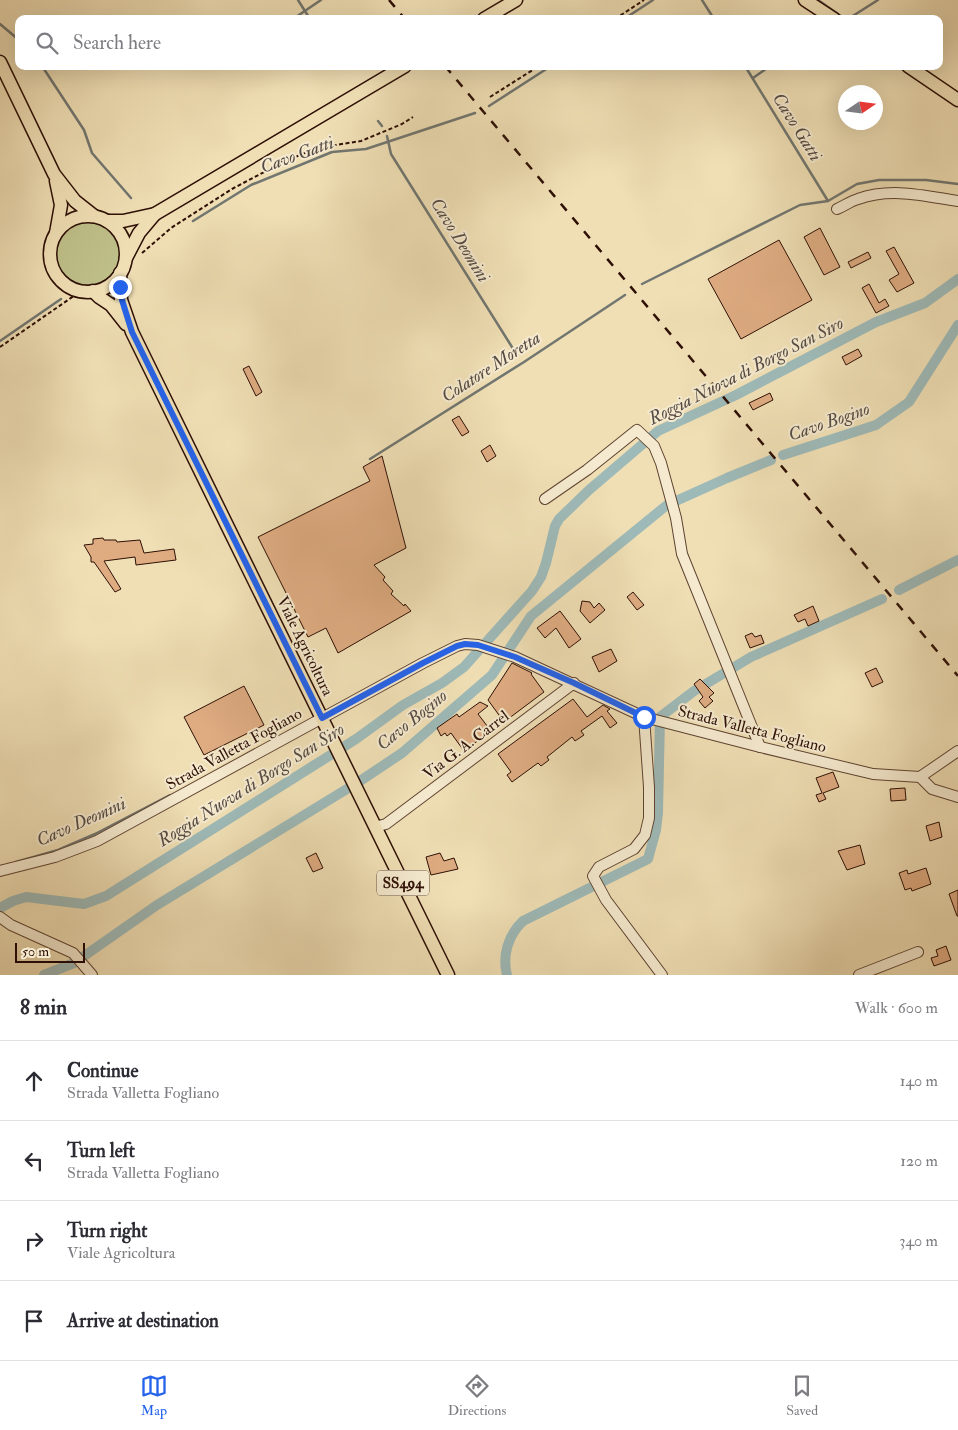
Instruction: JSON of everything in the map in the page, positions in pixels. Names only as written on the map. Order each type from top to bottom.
[{"type":"main road","points":[[491,15],[516,0]]},
{"type":"main road","points":[[805,0],[828,15]]},
{"type":"main road","name":"Viale Agricoltura","points":[[0,62],[54,174],[75,201],[94,216],[107,221],[119,232],[122,238],[125,251],[125,260],[120,274],[122,300],[132,332],[448,975]]},
{"type":"main road","points":[[125,260],[138,233],[155,214],[398,70]]},
{"type":"main road","points":[[914,70],[958,100]]},
{"type":"main road","name":"Viale Agricoltura","points":[[54,174],[61,205],[56,233],[50,247],[53,269],[67,286],[87,291],[110,305],[132,332]]},
{"type":"main road","points":[[107,221],[124,221],[155,214]]},
{"type":"main road","points":[[56,233],[66,222],[72,219],[94,216]]},
{"type":"main road","points":[[87,291],[109,285],[120,274]]},
{"type":"street","points":[[837,209],[857,199],[873,194],[895,192],[958,201]]},
{"type":"street","points":[[545,499],[587,470],[637,430],[654,446],[661,463],[672,504],[682,554],[760,747]]},
{"type":"street","name":"Strada Valletta Fogliano","points":[[0,871],[56,857],[97,841],[414,667],[465,644],[478,645],[507,654],[648,718],[873,774],[920,777]]},
{"type":"street","name":"Via G. A. Carrel","points":[[375,827],[386,824],[574,683]]},
{"type":"street","points":[[648,718],[649,818],[645,835],[634,849],[599,867],[593,876],[617,915],[662,975]]},
{"type":"street","points":[[958,750],[920,777],[932,789],[958,797]]},
{"type":"street","points":[[0,917],[11,925],[73,953],[92,975]]},
{"type":"street","points":[[859,975],[918,952]]},
{"type":"path","points":[[621,15],[644,0]]},
{"type":"path","points":[[490,97],[533,70]]},
{"type":"path","points":[[125,260],[134,258],[172,228],[224,194],[283,162],[317,148],[361,141],[402,124],[413,117]]},
{"type":"path","points":[[0,347],[87,291]]},
{"type":"green space","points":[[88,221],[106,227],[114,235],[120,253],[114,271],[106,279],[88,285],[70,279],[62,271],[56,253],[62,235],[70,227]]},
{"type":"building","points":[[820,228],[840,267],[824,275],[804,237]]},
{"type":"building","points":[[779,240],[812,300],[741,339],[708,279]]},
{"type":"building","points":[[894,247],[914,283],[897,292],[889,280],[899,274],[886,251]]},
{"type":"building","points":[[868,252],[871,258],[851,268],[848,262]]},
{"type":"building","points":[[869,284],[879,303],[885,299],[889,306],[876,313],[862,288]]},
{"type":"building","points":[[858,349],[862,356],[846,365],[842,357]]},
{"type":"building","points":[[249,366],[262,392],[256,396],[243,369]]},
{"type":"building","points":[[770,393],[773,400],[753,410],[749,403]]},
{"type":"building","points":[[459,416],[469,432],[462,436],[452,420]]},
{"type":"building","points":[[490,445],[496,456],[487,462],[481,451]]},
{"type":"building","points":[[382,456],[406,548],[374,565],[385,577],[383,580],[393,591],[391,594],[411,611],[338,653],[326,628],[308,637],[258,537],[370,481],[363,467]]},
{"type":"building","points":[[103,538],[104,540],[116,540],[117,542],[140,540],[144,553],[174,549],[176,560],[136,565],[135,557],[104,561],[121,589],[115,592],[94,562],[91,562],[91,557],[84,545],[93,544],[93,539]]},
{"type":"building","points":[[633,592],[644,605],[637,610],[627,597]]},
{"type":"building","points":[[582,601],[590,602],[594,608],[599,603],[605,610],[590,623],[580,611]]},
{"type":"building","points":[[813,606],[819,621],[808,626],[805,619],[798,622],[794,615]]},
{"type":"building","points":[[560,611],[581,639],[569,648],[556,628],[545,638],[537,628]]},
{"type":"building","points":[[752,633],[755,637],[761,635],[764,643],[750,648],[745,636]]},
{"type":"building","points":[[611,649],[617,661],[599,672],[592,657]]},
{"type":"building","points":[[512,663],[532,673],[544,692],[504,722],[488,700]]},
{"type":"building","points":[[876,668],[883,682],[872,687],[865,673]]},
{"type":"building","points":[[700,679],[714,693],[709,697],[713,701],[705,708],[699,701],[703,697],[694,684]]},
{"type":"building","points":[[244,686],[264,725],[204,755],[184,717]]},
{"type":"building","points":[[573,699],[587,717],[603,705],[610,709],[607,711],[617,723],[610,728],[602,716],[581,731],[584,735],[575,741],[572,737],[547,757],[549,760],[541,766],[538,763],[512,782],[507,775],[511,772],[498,754]]},
{"type":"building","points":[[480,702],[488,706],[478,714],[491,731],[464,751],[451,733],[447,736],[445,733],[441,736],[437,728],[457,714],[459,717]]},
{"type":"building","points":[[833,772],[839,787],[823,793],[826,799],[819,802],[816,795],[822,793],[816,778]]},
{"type":"building","points":[[905,788],[906,800],[891,801],[890,789]]},
{"type":"building","points":[[939,822],[942,837],[930,841],[926,826]]},
{"type":"building","points":[[860,845],[865,864],[847,870],[838,851]]},
{"type":"building","points":[[316,853],[323,868],[313,872],[306,858]]},
{"type":"building","points":[[440,853],[444,861],[454,858],[458,869],[431,875],[426,857]]},
{"type":"building","points":[[926,868],[931,884],[912,891],[911,888],[905,890],[899,873],[907,870],[908,874]]},
{"type":"building","points":[[958,890],[958,916],[957,916],[949,894]]},
{"type":"building","points":[[946,946],[951,960],[934,966],[931,958],[938,956],[936,950]]},
{"type":"waterway","name":"Cavo Deomini","points":[[298,0],[307,15]]},
{"type":"waterway","name":"Cavo Deomini","points":[[299,15],[321,0]]},
{"type":"waterway","name":"Cavo Gatti","points":[[630,15],[653,0]]},
{"type":"waterway","name":"Cavo Gatti","points":[[702,0],[711,15]]},
{"type":"waterway","points":[[818,0],[839,15]]},
{"type":"waterway","points":[[854,15],[878,0]]},
{"type":"waterway","name":"Cavo Gatti","points":[[0,24],[15,37]]},
{"type":"waterway","name":"Cavo Gatti","points":[[45,70],[84,130],[92,153],[131,198]]},
{"type":"waterway","name":"Cavo Gatti","points":[[489,106],[545,70]]},
{"type":"waterway","name":"Cavo Gatti","points":[[747,70],[828,201]]},
{"type":"waterway","points":[[753,78],[764,70]]},
{"type":"waterway","name":"Cavo Gatti","points":[[193,221],[251,185],[332,152],[366,149],[475,113]]},
{"type":"waterway","name":"Cavo Deomini","points":[[378,121],[382,126]]},
{"type":"waterway","name":"Cavo Deomini","points":[[387,136],[391,154],[517,355]]},
{"type":"waterway","name":"Colatore Moretta","points":[[642,284],[800,205],[828,201],[857,184],[879,180],[926,180],[958,184]]},
{"type":"waterway","name":"Roggia Nuova di Borgo San Siro","points":[[0,908],[26,897],[84,904],[106,896],[356,739],[403,705],[442,683],[464,667],[532,591],[541,577],[555,526],[559,519],[589,490],[658,431],[736,395],[876,322],[925,303],[958,279]]},
{"type":"waterway","name":"Colatore Moretta","points":[[370,459],[524,362],[625,295]]},
{"type":"waterway","points":[[0,341],[61,299]]},
{"type":"waterway","name":"Cavo Bogino","points":[[783,455],[876,425],[909,402],[958,325]]},
{"type":"waterway","name":"Cavo Bogino","points":[[44,975],[74,963],[157,905],[360,781],[402,753],[492,675],[531,616],[667,505],[771,460]]},
{"type":"waterway","points":[[899,590],[958,560]]},
{"type":"waterway","points":[[507,975],[505,961],[510,939],[523,921],[648,859],[656,830],[658,813],[660,717],[694,691],[751,657],[882,599]]},
{"type":"waterway","name":"Cavo Deomini","points":[[16,862],[58,850],[95,834],[170,795]]},
{"type":"railway","points":[[389,0],[402,15]]},
{"type":"railway","points":[[448,70],[958,676]]},
{"type":"route","points":[[120,287],[132,332],[322,718],[423,663],[465,644],[490,648],[515,657],[644,717]]}]
